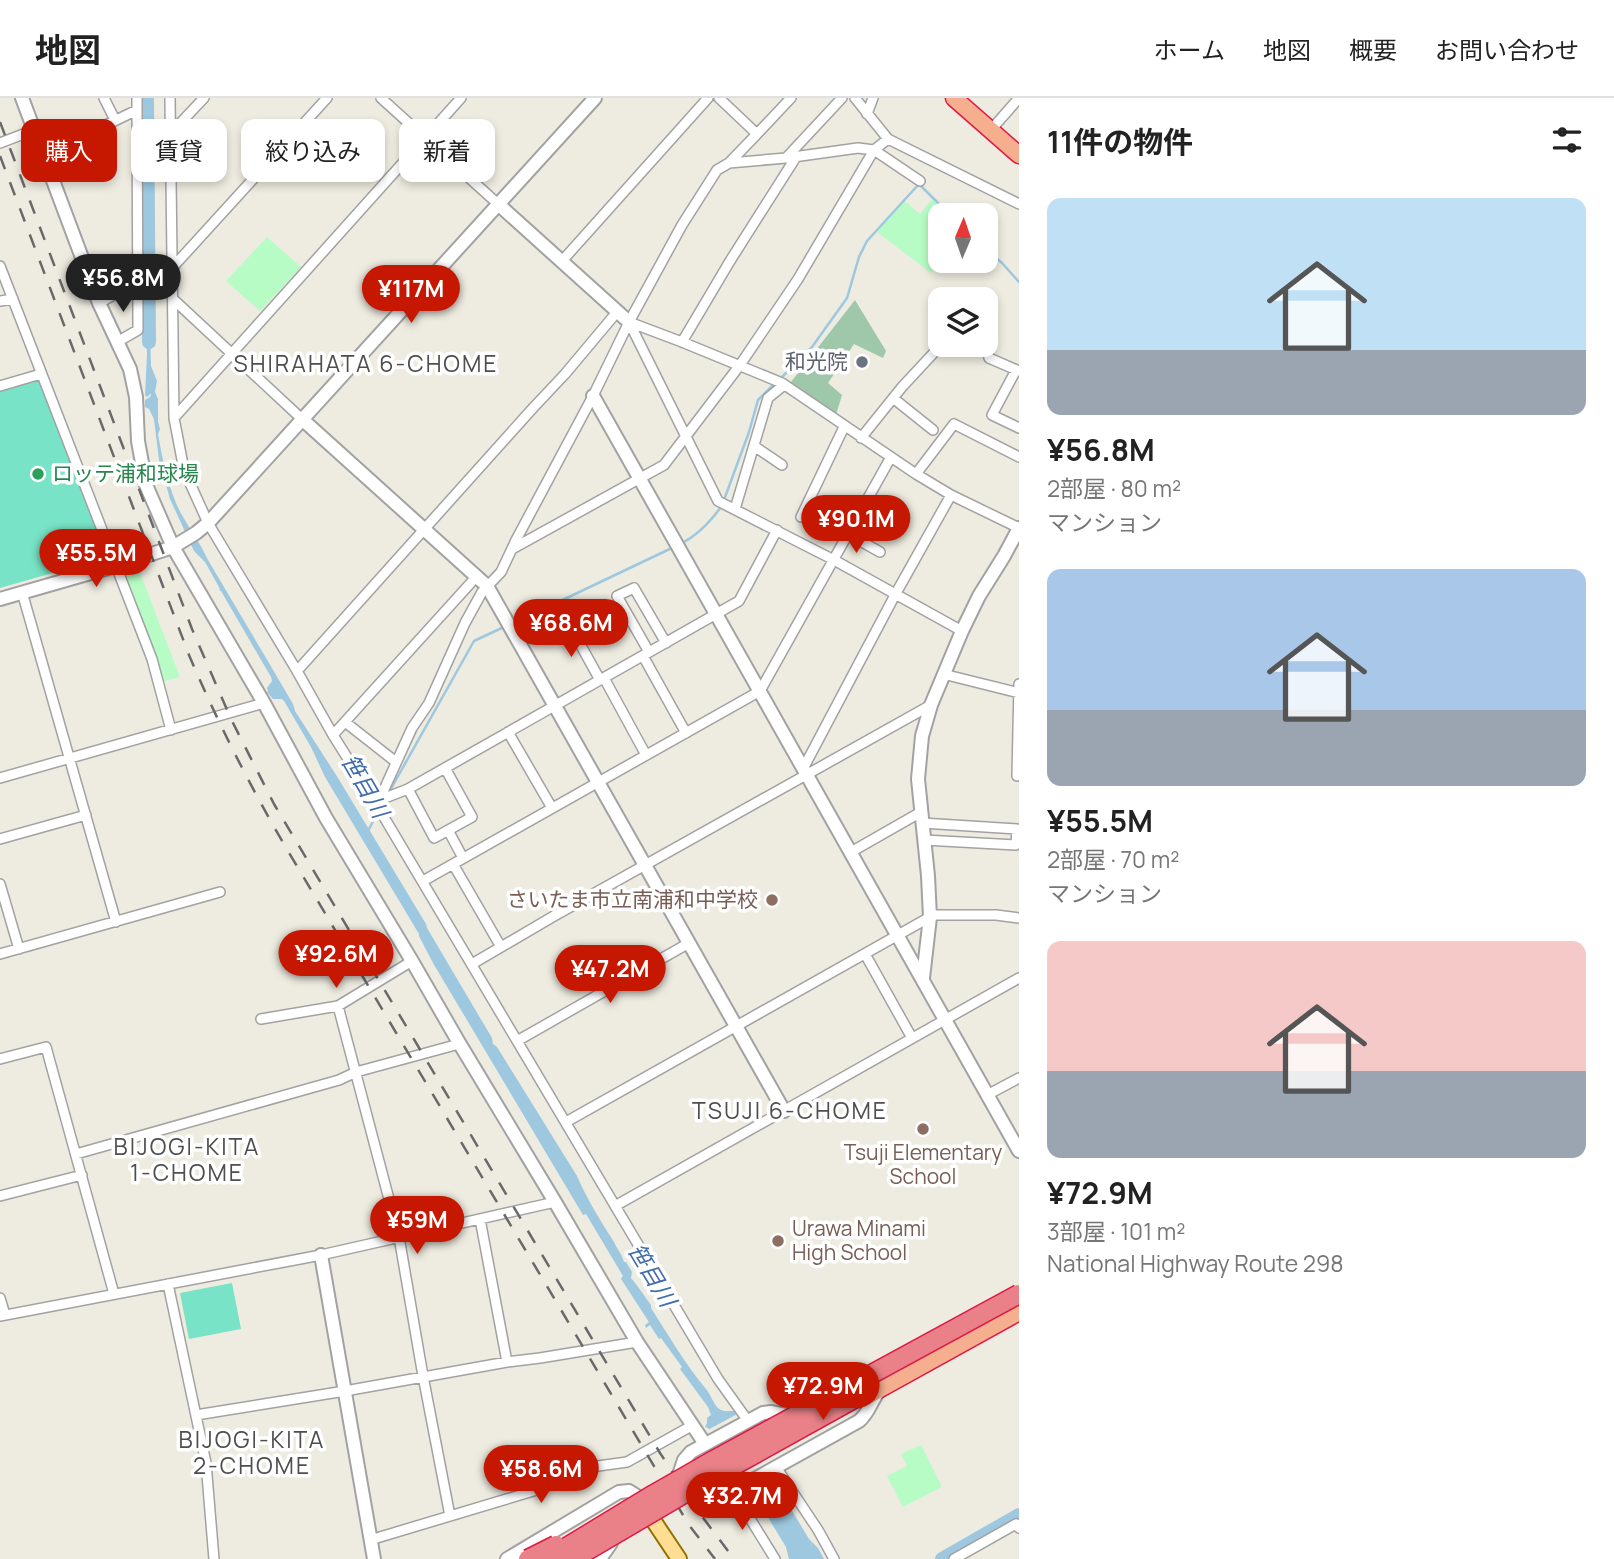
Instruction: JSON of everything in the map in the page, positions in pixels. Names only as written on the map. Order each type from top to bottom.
[{"type":"highway","points":[[954,98],[1019,155]]},
{"type":"highway","points":[[547,1559],[680,1472],[712,1446],[748,1426],[786,1415],[1019,1286]]},
{"type":"highway","points":[[528,1559],[1019,1294]]},
{"type":"highway","points":[[573,1559],[699,1485],[1019,1306]]},
{"type":"highway","points":[[585,1559],[730,1473],[1019,1312]]},
{"type":"highway","points":[[536,1559],[645,1495]]},
{"type":"main road","points":[[645,1495],[652,1518],[679,1559]]},
{"type":"street","points":[[22,98],[30,119]]},
{"type":"street","points":[[104,98],[114,119]]},
{"type":"street","points":[[117,342],[138,330],[137,98]]},
{"type":"street","points":[[170,98],[170,119]]},
{"type":"street","points":[[184,119],[204,98]]},
{"type":"street","points":[[173,267],[327,98]]},
{"type":"street","points":[[381,98],[404,119]]},
{"type":"street","points":[[442,119],[461,98]]},
{"type":"street","points":[[0,599],[176,546],[206,525],[595,98]]},
{"type":"street","points":[[562,261],[709,98]]},
{"type":"street","points":[[719,98],[757,134]]},
{"type":"street","points":[[375,802],[382,793],[412,728],[429,703],[465,623],[482,592],[501,572],[682,225],[717,170],[729,163],[791,98]]},
{"type":"street","points":[[786,158],[842,98]]},
{"type":"street","points":[[855,98],[888,139],[1019,204]]},
{"type":"street","points":[[867,114],[873,98]]},
{"type":"street","points":[[990,131],[1019,98]]},
{"type":"street","points":[[117,119],[137,110]]},
{"type":"street","points":[[0,143],[21,135]]},
{"type":"street","points":[[512,549],[664,465],[740,365],[798,279],[874,150],[888,139]]},
{"type":"street","points":[[729,163],[858,148],[874,150],[920,181]]},
{"type":"street","points":[[682,342],[796,157]]},
{"type":"street","points":[[174,418],[399,167]]},
{"type":"street","points":[[54,182],[99,303],[130,369],[136,397],[138,441],[146,485],[176,546],[326,818],[459,1044],[657,1374],[712,1446]]},
{"type":"street","points":[[171,182],[174,418],[184,470],[206,525],[298,671],[333,735],[748,1426]]},
{"type":"street","points":[[474,182],[629,323],[718,501],[834,560],[962,631]]},
{"type":"street","points":[[0,266],[152,659],[171,730]]},
{"type":"street","points":[[99,303],[137,282]]},
{"type":"street","points":[[0,301],[13,299]]},
{"type":"street","points":[[173,299],[487,586],[784,1111]]},
{"type":"street","points":[[298,671],[565,374],[617,312]]},
{"type":"street","points":[[629,323],[740,365],[784,385],[916,474],[951,495],[1019,528],[962,631],[931,705],[922,736],[918,779],[930,916],[923,979]]},
{"type":"street","points":[[861,438],[930,357]]},
{"type":"street","points":[[989,357],[1017,371],[992,415],[1019,428]]},
{"type":"street","points":[[0,386],[41,374]]},
{"type":"street","points":[[735,509],[768,398],[784,385]]},
{"type":"street","points":[[593,396],[1019,1152]]},
{"type":"street","points":[[893,398],[933,430]]},
{"type":"street","points":[[916,474],[954,424],[1019,457]]},
{"type":"street","points":[[801,517],[844,427]]},
{"type":"street","points":[[754,446],[782,465]]},
{"type":"street","points":[[423,881],[760,691],[891,457]]},
{"type":"street","points":[[806,771],[895,595],[951,495]]},
{"type":"street","points":[[375,802],[408,789],[739,601],[777,530]]},
{"type":"street","points":[[848,534],[880,552]]},
{"type":"street","points":[[333,735],[477,576]]},
{"type":"street","points":[[666,643],[634,588],[617,596],[686,733]]},
{"type":"street","points":[[22,592],[116,922]]},
{"type":"street","points":[[569,624],[646,755]]},
{"type":"street","points":[[943,674],[1019,693]]},
{"type":"street","points":[[1017,776],[1019,684]]},
{"type":"street","points":[[0,778],[264,703]]},
{"type":"street","points":[[472,964],[806,771],[931,705]]},
{"type":"street","points":[[345,722],[396,762]]},
{"type":"street","points":[[508,732],[552,808]]},
{"type":"street","points":[[408,789],[434,838],[472,817],[445,768]]},
{"type":"street","points":[[0,839],[86,815]]},
{"type":"street","points":[[851,852],[921,817],[1017,830],[1016,845],[924,840]]},
{"type":"street","points":[[448,830],[463,858]]},
{"type":"street","points":[[453,864],[501,947]]},
{"type":"street","points":[[0,884],[19,949]]},
{"type":"street","points":[[0,954],[220,892]]},
{"type":"street","points":[[566,1122],[930,916],[996,915],[1019,918]]},
{"type":"street","points":[[517,1041],[689,943]]},
{"type":"street","points":[[865,954],[912,1038]]},
{"type":"street","points":[[261,1019],[338,1006],[412,961]]},
{"type":"street","points":[[615,1206],[1019,978]]},
{"type":"street","points":[[338,1006],[399,1237],[450,1516]]},
{"type":"street","points":[[76,1154],[459,1044]]},
{"type":"street","points":[[0,1059],[46,1047],[114,1294]]},
{"type":"street","points":[[987,1095],[1019,1078]]},
{"type":"street","points":[[0,1196],[82,1175]]},
{"type":"street","points":[[0,1298],[2,1315],[321,1255],[555,1202]]},
{"type":"street","points":[[481,1219],[507,1362]]},
{"type":"street","points":[[321,1255],[374,1559]]},
{"type":"street","points":[[168,1284],[206,1464],[214,1559]]},
{"type":"street","points":[[196,1415],[637,1342]]},
{"type":"street","points":[[692,1495],[700,1499],[716,1499],[859,1421],[866,1416],[881,1388]]},
{"type":"street","points":[[370,1540],[540,1489],[591,1467],[627,1462],[694,1425]]},
{"type":"street","points":[[774,1468],[811,1519],[834,1559]]},
{"type":"street","points":[[736,1489],[775,1559]]},
{"type":"street","points":[[507,1559],[618,1492],[629,1491],[645,1495]]},
{"type":"street","points":[[954,1559],[1018,1525]]},
{"type":"street","points":[[600,1559],[611,1543]]},
{"type":"green space","points":[[905,201],[920,214],[928,204],[928,271],[877,232]]},
{"type":"green space","points":[[267,237],[301,267],[260,311],[226,281]]},
{"type":"green space","points":[[855,300],[886,351],[883,358],[854,344],[828,383],[842,395],[836,415],[791,382]]},
{"type":"green space","name":"ロッテ浦和球場","points":[[40,379],[109,557],[0,588],[0,390]]},
{"type":"green space","points":[[139,570],[180,677],[161,682],[122,575]]},
{"type":"green space","points":[[232,1283],[241,1329],[189,1339],[180,1293]]},
{"type":"green space","points":[[921,1445],[942,1487],[903,1507],[887,1476],[907,1466],[901,1454]]},
{"type":"water","name":"笹目川","points":[[146,325],[150,325],[151,366],[157,381],[155,392],[158,399],[161,451],[170,486],[183,517],[295,711],[426,924],[493,1044],[577,1176],[632,1272],[631,1278],[716,1406],[723,1411],[734,1411],[809,1539],[824,1559],[789,1559],[786,1547],[758,1501],[705,1427],[707,1418],[711,1415],[708,1407],[661,1338],[659,1339],[650,1325],[646,1328],[645,1325],[649,1322],[621,1279],[623,1276],[586,1214],[583,1215],[433,963],[419,934],[325,777],[284,701],[273,699],[267,692],[271,677],[205,562],[194,551],[170,499],[159,460],[154,419],[145,407],[145,400],[151,394],[147,397],[145,395]]},
{"type":"pier","points":[[739,1413],[777,1476],[748,1493],[706,1431]]},
{"type":"waterway","name":"笹目川","points":[[147,98],[149,342]]},
{"type":"waterway","points":[[780,379],[812,347],[847,298],[859,257],[867,241],[919,184],[938,203]]},
{"type":"waterway","points":[[998,259],[1019,282]]},
{"type":"waterway","points":[[724,500],[758,400],[775,383]]},
{"type":"waterway","points":[[680,544],[703,528],[721,507]]},
{"type":"waterway","points":[[512,624],[674,547]]},
{"type":"waterway","points":[[388,794],[474,641],[506,626]]},
{"type":"waterway","points":[[368,831],[378,812]]},
{"type":"waterway","points":[[942,1559],[1019,1515]]},
{"type":"railway","points":[[0,122],[192,629],[231,719],[274,804],[660,1453],[734,1559]]},
{"type":"railway","points":[[0,156],[189,655],[234,752],[285,846],[689,1525],[715,1559]]},
{"type":"place","name":"和光院","points":[[862,362]]},
{"type":"place","name":"ロッテ浦和球場","points":[[38,474]]},
{"type":"place","name":"さいたま市立南浦和中学校","points":[[772,900]]},
{"type":"place","name":"Tsuji Elementary School","points":[[923,1129]]},
{"type":"place","name":"Urawa Minami High School","points":[[778,1241]]},
{"type":"district","name":"SHIRAHATA 6-CHOME","points":[[366,364]]},
{"type":"district","name":"TSUJI 6-CHOME","points":[[790,1111]]},
{"type":"district","name":"BIJOGI-KITA 1-CHOME","points":[[187,1160]]},
{"type":"district","name":"BIJOGI-KITA 2-CHOME","points":[[252,1453]]}]
